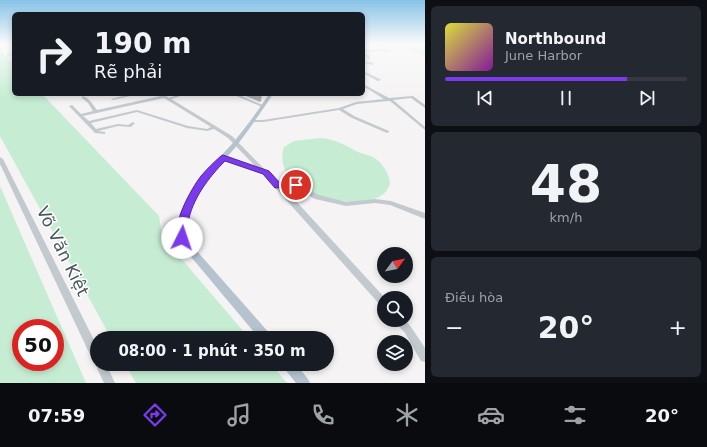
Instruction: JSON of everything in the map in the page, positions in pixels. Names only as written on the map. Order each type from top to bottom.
[{"type":"main road","points":[[260,331],[182,238],[182,222],[193,197],[204,178],[235,143],[270,96]]},
{"type":"main road","points":[[294,371],[303,382]]},
{"type":"street","points":[[365,62],[374,64]]},
{"type":"street","points":[[365,73],[379,80]]},
{"type":"street","points":[[365,86],[390,100],[425,129]]},
{"type":"street","points":[[113,99],[126,96]]},
{"type":"street","points":[[132,96],[136,103]]},
{"type":"street","points":[[239,96],[263,106]]},
{"type":"street","points":[[83,97],[89,102],[96,112]]},
{"type":"street","points":[[80,115],[164,97],[230,137],[266,172],[377,295]]},
{"type":"street","points":[[252,120],[263,121],[340,109],[355,104],[412,97],[425,107]]},
{"type":"street","points":[[355,104],[373,105]]},
{"type":"street","points":[[71,106],[90,122],[98,133],[103,133]]},
{"type":"street","points":[[340,109],[353,117],[387,132]]},
{"type":"street","points":[[90,122],[137,111],[187,127],[207,130],[214,128]]},
{"type":"street","points":[[96,130],[118,125],[130,126],[133,123]]},
{"type":"street","points":[[223,157],[266,172]]},
{"type":"street","name":"Võ Văn Kiệt","points":[[0,159],[90,343]]},
{"type":"street","points":[[278,186],[292,184],[316,196],[346,204],[375,201],[391,203],[425,216]]},
{"type":"street","points":[[405,327],[425,357]]},
{"type":"street","points":[[104,371],[110,383]]},
{"type":"green space","points":[[0,62],[12,63],[12,96],[44,96],[159,216],[162,236],[243,331],[107,331],[0,136]]},
{"type":"green space","points":[[320,138],[340,143],[358,152],[373,157],[379,162],[387,172],[390,183],[383,194],[368,201],[349,202],[328,199],[308,191],[292,180],[283,165],[284,147],[294,141]]},
{"type":"green space","points":[[0,186],[58,319],[12,319],[12,371],[64,371],[64,333],[86,383],[0,383]]},
{"type":"green space","points":[[129,371],[277,371],[287,383],[136,383]]},
{"type":"route","points":[[182,238],[182,222],[198,186],[223,157],[266,172],[278,186],[289,184],[296,185]]}]
